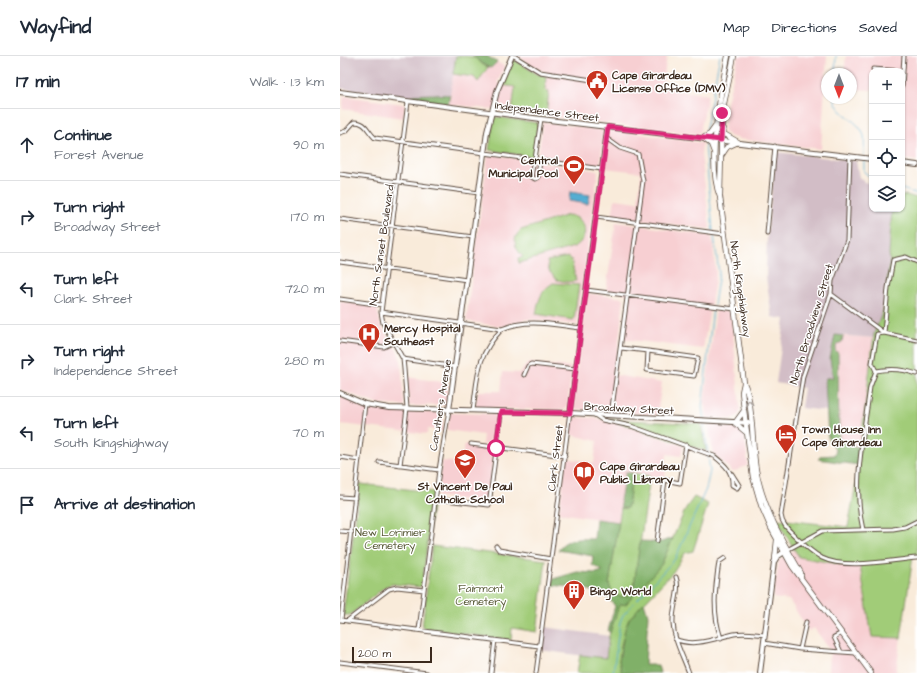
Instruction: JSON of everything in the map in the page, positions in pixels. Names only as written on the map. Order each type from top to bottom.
[{"type":"main road","points":[[728,56],[718,105],[719,123],[724,134],[738,142]]},
{"type":"main road","points":[[734,56],[719,123],[710,134],[703,138],[711,144],[718,156],[727,147],[738,142]]},
{"type":"main road","name":"North Kingshighway","points":[[719,123],[718,156],[720,197],[744,383],[748,392],[747,433],[755,486],[777,540],[870,673]]},
{"type":"main road","name":"North Kingshighway","points":[[744,383],[742,392],[744,410],[759,485],[785,551]]},
{"type":"main road","points":[[744,410],[735,423],[747,433]]},
{"type":"main road","points":[[775,559],[777,540]]},
{"type":"street","points":[[513,56],[540,72],[592,80]]},
{"type":"street","name":"Caruthers Avenue","points":[[419,630],[439,470],[456,367],[485,152],[498,87],[513,56]]},
{"type":"street","points":[[902,68],[904,56]]},
{"type":"street","name":"Independence Street","points":[[340,92],[492,113],[775,146],[869,159]]},
{"type":"street","name":"North Sunset Boulevard","points":[[400,465],[407,408],[403,359],[383,323],[381,312],[408,102]]},
{"type":"street","points":[[540,160],[538,178],[535,179],[531,177],[541,119]]},
{"type":"street","points":[[340,133],[346,131],[354,122],[360,122],[365,124],[376,138],[602,169]]},
{"type":"street","name":"Clark Street","points":[[536,673],[608,127]]},
{"type":"street","points":[[606,138],[620,148],[638,154],[643,180],[611,415]]},
{"type":"street","points":[[767,234],[775,146]]},
{"type":"street","name":"North Broadview Street","points":[[801,542],[781,521],[783,502],[803,376],[831,294],[832,282],[847,240],[850,156]]},
{"type":"street","points":[[905,163],[917,165]]},
{"type":"street","points":[[340,174],[480,193]]},
{"type":"street","points":[[596,217],[709,234],[724,234]]},
{"type":"street","points":[[340,219],[473,237]]},
{"type":"street","points":[[884,333],[888,288],[893,260],[906,257],[917,262]]},
{"type":"street","points":[[340,262],[467,280]]},
{"type":"street","points":[[586,290],[735,309]]},
{"type":"street","points":[[831,294],[884,333]]},
{"type":"street","points":[[340,299],[382,305]]},
{"type":"street","points":[[381,312],[502,329],[514,325],[535,322],[581,328]]},
{"type":"street","points":[[473,410],[482,358],[486,347],[502,329]]},
{"type":"street","points":[[863,530],[859,507],[858,486],[870,387],[876,371],[872,363],[877,334],[884,333],[917,340]]},
{"type":"street","points":[[340,341],[384,347],[394,342]]},
{"type":"street","points":[[621,348],[648,351],[698,358],[694,376],[647,370],[648,351]]},
{"type":"street","points":[[403,359],[456,367]]},
{"type":"street","points":[[524,375],[528,366],[531,364],[576,369]]},
{"type":"street","points":[[876,371],[888,368],[905,370],[917,374]]},
{"type":"street","name":"Broadway Street","points":[[340,393],[365,404],[382,408],[593,414],[748,424]]},
{"type":"street","points":[[365,404],[352,532],[340,620],[539,646]]},
{"type":"street","points":[[436,499],[489,505],[501,412]]},
{"type":"street","points":[[593,414],[602,420],[632,426],[714,456],[723,463],[732,474]]},
{"type":"street","points":[[471,444],[564,456]]},
{"type":"street","points":[[657,541],[665,480],[680,482],[686,445]]},
{"type":"street","points":[[340,457],[359,460]]},
{"type":"street","points":[[379,462],[439,470]]},
{"type":"street","points":[[340,497],[355,498]]},
{"type":"street","points":[[760,673],[775,559],[785,551],[822,531],[905,528],[917,521]]},
{"type":"street","points":[[340,530],[352,532]]},
{"type":"street","points":[[801,542],[815,554],[834,562],[864,563],[917,558]]},
{"type":"street","points":[[496,546],[499,550],[506,552],[551,559]]},
{"type":"street","points":[[721,638],[715,623],[714,610],[719,562],[725,558]]},
{"type":"street","points":[[676,577],[678,582],[673,610],[675,639],[689,673]]},
{"type":"street","points":[[340,580],[345,580]]},
{"type":"street","points":[[346,621],[389,589],[397,587],[424,590]]},
{"type":"street","points":[[800,649],[806,622]]},
{"type":"street","points":[[841,652],[834,637],[842,633]]},
{"type":"street","points":[[675,639],[684,642],[721,638],[734,634],[766,635]]},
{"type":"street","points":[[491,673],[495,640]]},
{"type":"street","points":[[680,650],[684,642]]},
{"type":"street","points":[[764,643],[800,649],[856,653]]},
{"type":"street","points":[[340,662],[427,673]]},
{"type":"shaded area","points":[[340,56],[456,56],[450,95],[414,95],[410,98],[340,88]]},
{"type":"shaded area","points":[[518,56],[667,56],[662,88],[708,95],[700,132],[697,134],[546,116],[549,91],[545,90],[547,72],[535,68]]},
{"type":"shaded area","points":[[738,56],[827,56],[826,68],[821,68],[821,104],[824,104],[821,149],[739,139],[729,136],[724,131],[727,103]]},
{"type":"shaded area","points":[[846,56],[917,56],[917,161],[905,159],[905,68],[869,68],[869,90],[857,89],[857,68],[845,68]]},
{"type":"shaded area","points":[[497,62],[505,67],[497,83],[515,87],[512,112],[448,104],[453,74],[474,77],[484,75],[488,67],[492,68]]},
{"type":"shaded area","points":[[344,96],[403,104],[405,107],[403,118],[342,109]]},
{"type":"shaded area","points":[[543,122],[604,130],[600,165],[539,158]]},
{"type":"shaded area","points":[[612,130],[702,143],[701,154],[710,229],[612,217],[615,199],[638,202],[641,176],[640,172],[604,168],[609,132]]},
{"type":"shaded area","points":[[776,152],[856,161],[859,177],[864,182],[869,183],[869,212],[892,212],[889,254],[890,260],[881,317],[874,338],[835,335],[830,359],[833,378],[826,378],[825,380],[827,411],[801,408],[804,388],[776,383],[785,319],[772,317],[766,277],[767,236]]},
{"type":"shaded area","points":[[488,154],[598,171],[577,325],[527,319],[503,327],[466,321]]},
{"type":"shaded area","points":[[616,222],[712,236],[716,274],[703,349],[623,339],[629,294],[606,291]]},
{"type":"shaded area","points":[[587,293],[624,298],[615,375],[662,383],[657,415],[572,409]]},
{"type":"shaded area","name":"Mercy Hospital Southeast","points":[[340,301],[377,307],[381,326],[397,351],[401,361],[404,406],[377,404],[340,390]]},
{"type":"shaded area","points":[[716,309],[731,312],[740,408],[739,415],[731,419],[707,418],[704,403]]},
{"type":"shaded area","points":[[843,336],[874,338],[860,448],[839,441],[839,373],[835,351],[837,344],[842,342]]},
{"type":"shaded area","points":[[528,363],[572,367],[567,407],[564,410],[475,408],[478,391],[501,391],[503,372],[520,373]]},
{"type":"shaded area","points":[[407,377],[449,383],[446,405],[409,406]]},
{"type":"shaded area","points":[[340,396],[377,410],[443,413],[443,431],[428,429],[427,434],[341,424]]},
{"type":"shaded area","points":[[450,413],[498,414],[494,446],[482,444],[483,435],[447,430]]},
{"type":"shaded area","points":[[572,417],[594,418],[633,428],[681,445],[683,447],[681,456],[667,454],[665,478],[626,473],[620,500],[619,522],[559,513],[566,458],[594,463],[597,441],[569,434]]},
{"type":"shaded area","points":[[708,424],[742,430],[745,437],[748,465],[733,472],[713,453]]},
{"type":"shaded area","name":"St Vincent De Paul Catholic School","points":[[464,444],[494,449],[487,503],[437,496],[442,461],[462,463]]},
{"type":"shaded area","points":[[795,550],[799,557],[805,559],[860,566],[872,637],[901,638],[896,673],[829,673],[830,650],[814,628],[809,631],[789,600],[773,598],[779,560]]},
{"type":"shaded area","points":[[544,627],[609,636],[606,659],[540,650]]},
{"type":"green space","points":[[456,56],[475,58],[483,65],[488,67],[478,82],[474,77],[453,74]]},
{"type":"green space","points":[[472,56],[487,56],[497,62],[491,68]]},
{"type":"green space","points":[[513,59],[537,74],[546,76],[545,90],[549,91],[546,116],[512,112],[515,87],[501,85]]},
{"type":"green space","points":[[413,95],[450,95],[448,104],[410,98]]},
{"type":"green space","points":[[496,117],[538,123],[533,157],[489,150],[494,119]]},
{"type":"green space","points":[[905,195],[917,198],[917,555],[913,556],[901,638],[872,637],[860,566],[838,564],[799,557],[776,519],[848,527],[855,489],[874,334],[883,311],[890,260],[889,254],[892,212],[905,212]]},
{"type":"green space","points":[[568,215],[579,220],[583,224],[585,233],[579,243],[574,247],[519,263],[518,259],[523,257],[516,247],[515,240],[521,230]]},
{"type":"green space","points":[[568,257],[571,259],[576,281],[567,282],[557,280],[549,271],[547,261]]},
{"type":"green space","points":[[553,283],[579,285],[573,320],[536,314],[539,300],[545,289]]},
{"type":"green space","points":[[835,335],[843,336],[842,342],[837,344],[835,350],[838,353],[839,441],[860,448],[858,465],[818,459],[821,456],[834,455],[836,451],[828,438],[825,380],[826,378],[833,378],[830,359]]},
{"type":"green space","points":[[607,419],[701,424],[706,451]]},
{"type":"green space","points":[[626,472],[632,473],[629,500],[627,508],[621,508],[620,500]]},
{"type":"green space","points":[[632,473],[650,476],[634,586],[628,596],[621,597],[612,593],[609,584],[621,508],[626,508],[629,500]]},
{"type":"green space","name":"New Lorimier Cemetery","points":[[360,484],[434,492],[422,585],[420,587],[393,584],[386,586],[350,615],[343,615]]},
{"type":"green space","points":[[694,497],[708,504],[693,551],[685,553],[673,572],[629,619],[621,645],[619,661],[622,673],[577,673],[580,655],[606,658],[609,636],[619,605],[661,565],[686,508]]},
{"type":"green space","points":[[596,519],[619,522],[609,584],[612,593],[621,597],[628,596],[634,586],[640,541],[661,542],[673,538],[661,565],[626,604],[619,605],[610,633],[608,631],[615,606],[603,595],[578,588],[552,585],[553,579],[577,572],[596,573],[603,571],[592,565],[593,556],[558,550],[569,541],[594,539]]},
{"type":"green space","name":"Fairmont Cemetery","points":[[432,546],[546,560],[537,632],[512,628],[511,640],[422,628]]},
{"type":"green space","points":[[644,602],[648,615],[645,665],[658,665],[660,673],[622,673],[619,661],[625,629],[629,619]]},
{"type":"water","points":[[570,192],[590,195],[588,204],[569,201]]},
{"type":"waterway","points":[[705,133],[720,56]]},
{"type":"waterway","points":[[835,68],[836,56]]},
{"type":"waterway","points":[[836,104],[839,109],[862,130],[864,136],[864,156]]},
{"type":"waterway","points":[[705,143],[713,231]]},
{"type":"waterway","points":[[864,159],[864,172],[869,176]]},
{"type":"waterway","points":[[905,190],[917,194]]},
{"type":"waterway","points":[[714,235],[719,273],[714,305]]},
{"type":"waterway","points":[[704,420],[702,407],[713,308]]},
{"type":"waterway","points":[[613,673],[620,622],[623,615],[675,559],[706,489],[710,471],[704,423]]},
{"type":"place","name":"Cape Girardeau License Office (DMV)","points":[[597,100]]},
{"type":"place","name":"Central Municipal Pool","points":[[574,186]]},
{"type":"place","name":"Mercy Hospital Southeast","points":[[369,354]]},
{"type":"place","name":"Town House Inn Cape Girardeau","points":[[786,454]]},
{"type":"place","name":"St Vincent De Paul Catholic School","points":[[465,480]]},
{"type":"place","name":"Cape Girardeau Public Library","points":[[584,492]]},
{"type":"place","name":"Bingo World","points":[[574,610]]},
{"type":"route","points":[[496,448],[501,412],[570,413],[608,127],[721,140],[722,113]]}]
